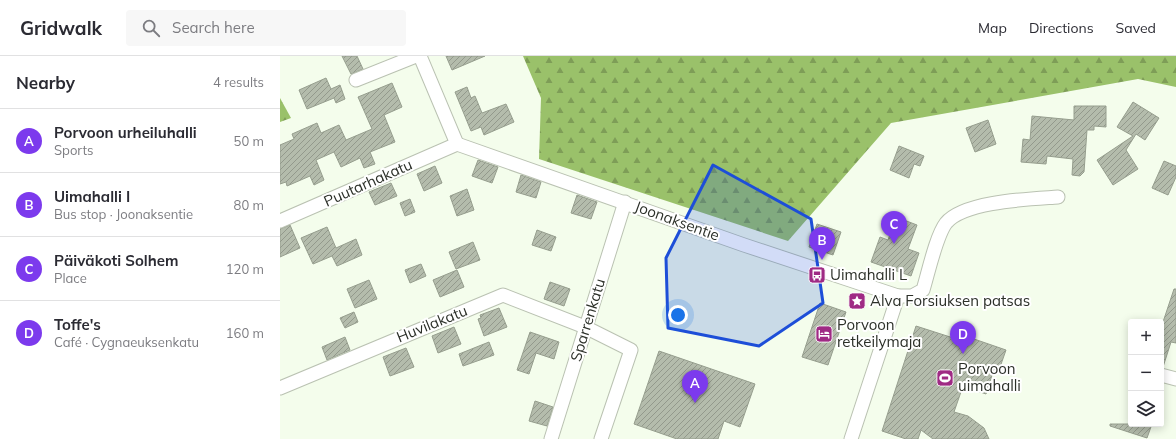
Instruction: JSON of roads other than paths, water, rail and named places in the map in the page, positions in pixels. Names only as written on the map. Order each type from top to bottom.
[{"type":"street","points":[[356,80],[416,56]]},
{"type":"street","points":[[420,56],[457,144]]},
{"type":"street","name":"Joonaksentie","points":[[457,144],[506,163],[625,202],[744,245],[898,296]]},
{"type":"street","name":"Puutarhakatu","points":[[280,221],[457,144]]},
{"type":"street","points":[[851,439],[898,296],[912,296],[923,290],[939,238],[945,224],[962,212],[1000,202],[1058,197]]},
{"type":"street","name":"Sparrenkatu","points":[[551,439],[625,202]]},
{"type":"street","name":"Huvilakatu","points":[[280,388],[503,295],[585,327],[631,350],[600,439]]},
{"type":"street","points":[[1164,375],[1176,379]]},
{"type":"place","name":"Päiväkoti Solhem","points":[[894,244]]},
{"type":"place","name":"Uimahalli I","points":[[822,260]]},
{"type":"place","name":"Uimahalli L","points":[[817,275]]},
{"type":"place","name":"Alva Forsiuksen patsas","points":[[857,301]]},
{"type":"place","name":"Porvoon retkeilymaja","points":[[824,334]]},
{"type":"place","name":"Toffe's","points":[[963,354]]},
{"type":"place","name":"Porvoon uimahalli","points":[[945,378]]},
{"type":"place","name":"Porvoon urheiluhalli","points":[[695,403]]}]
